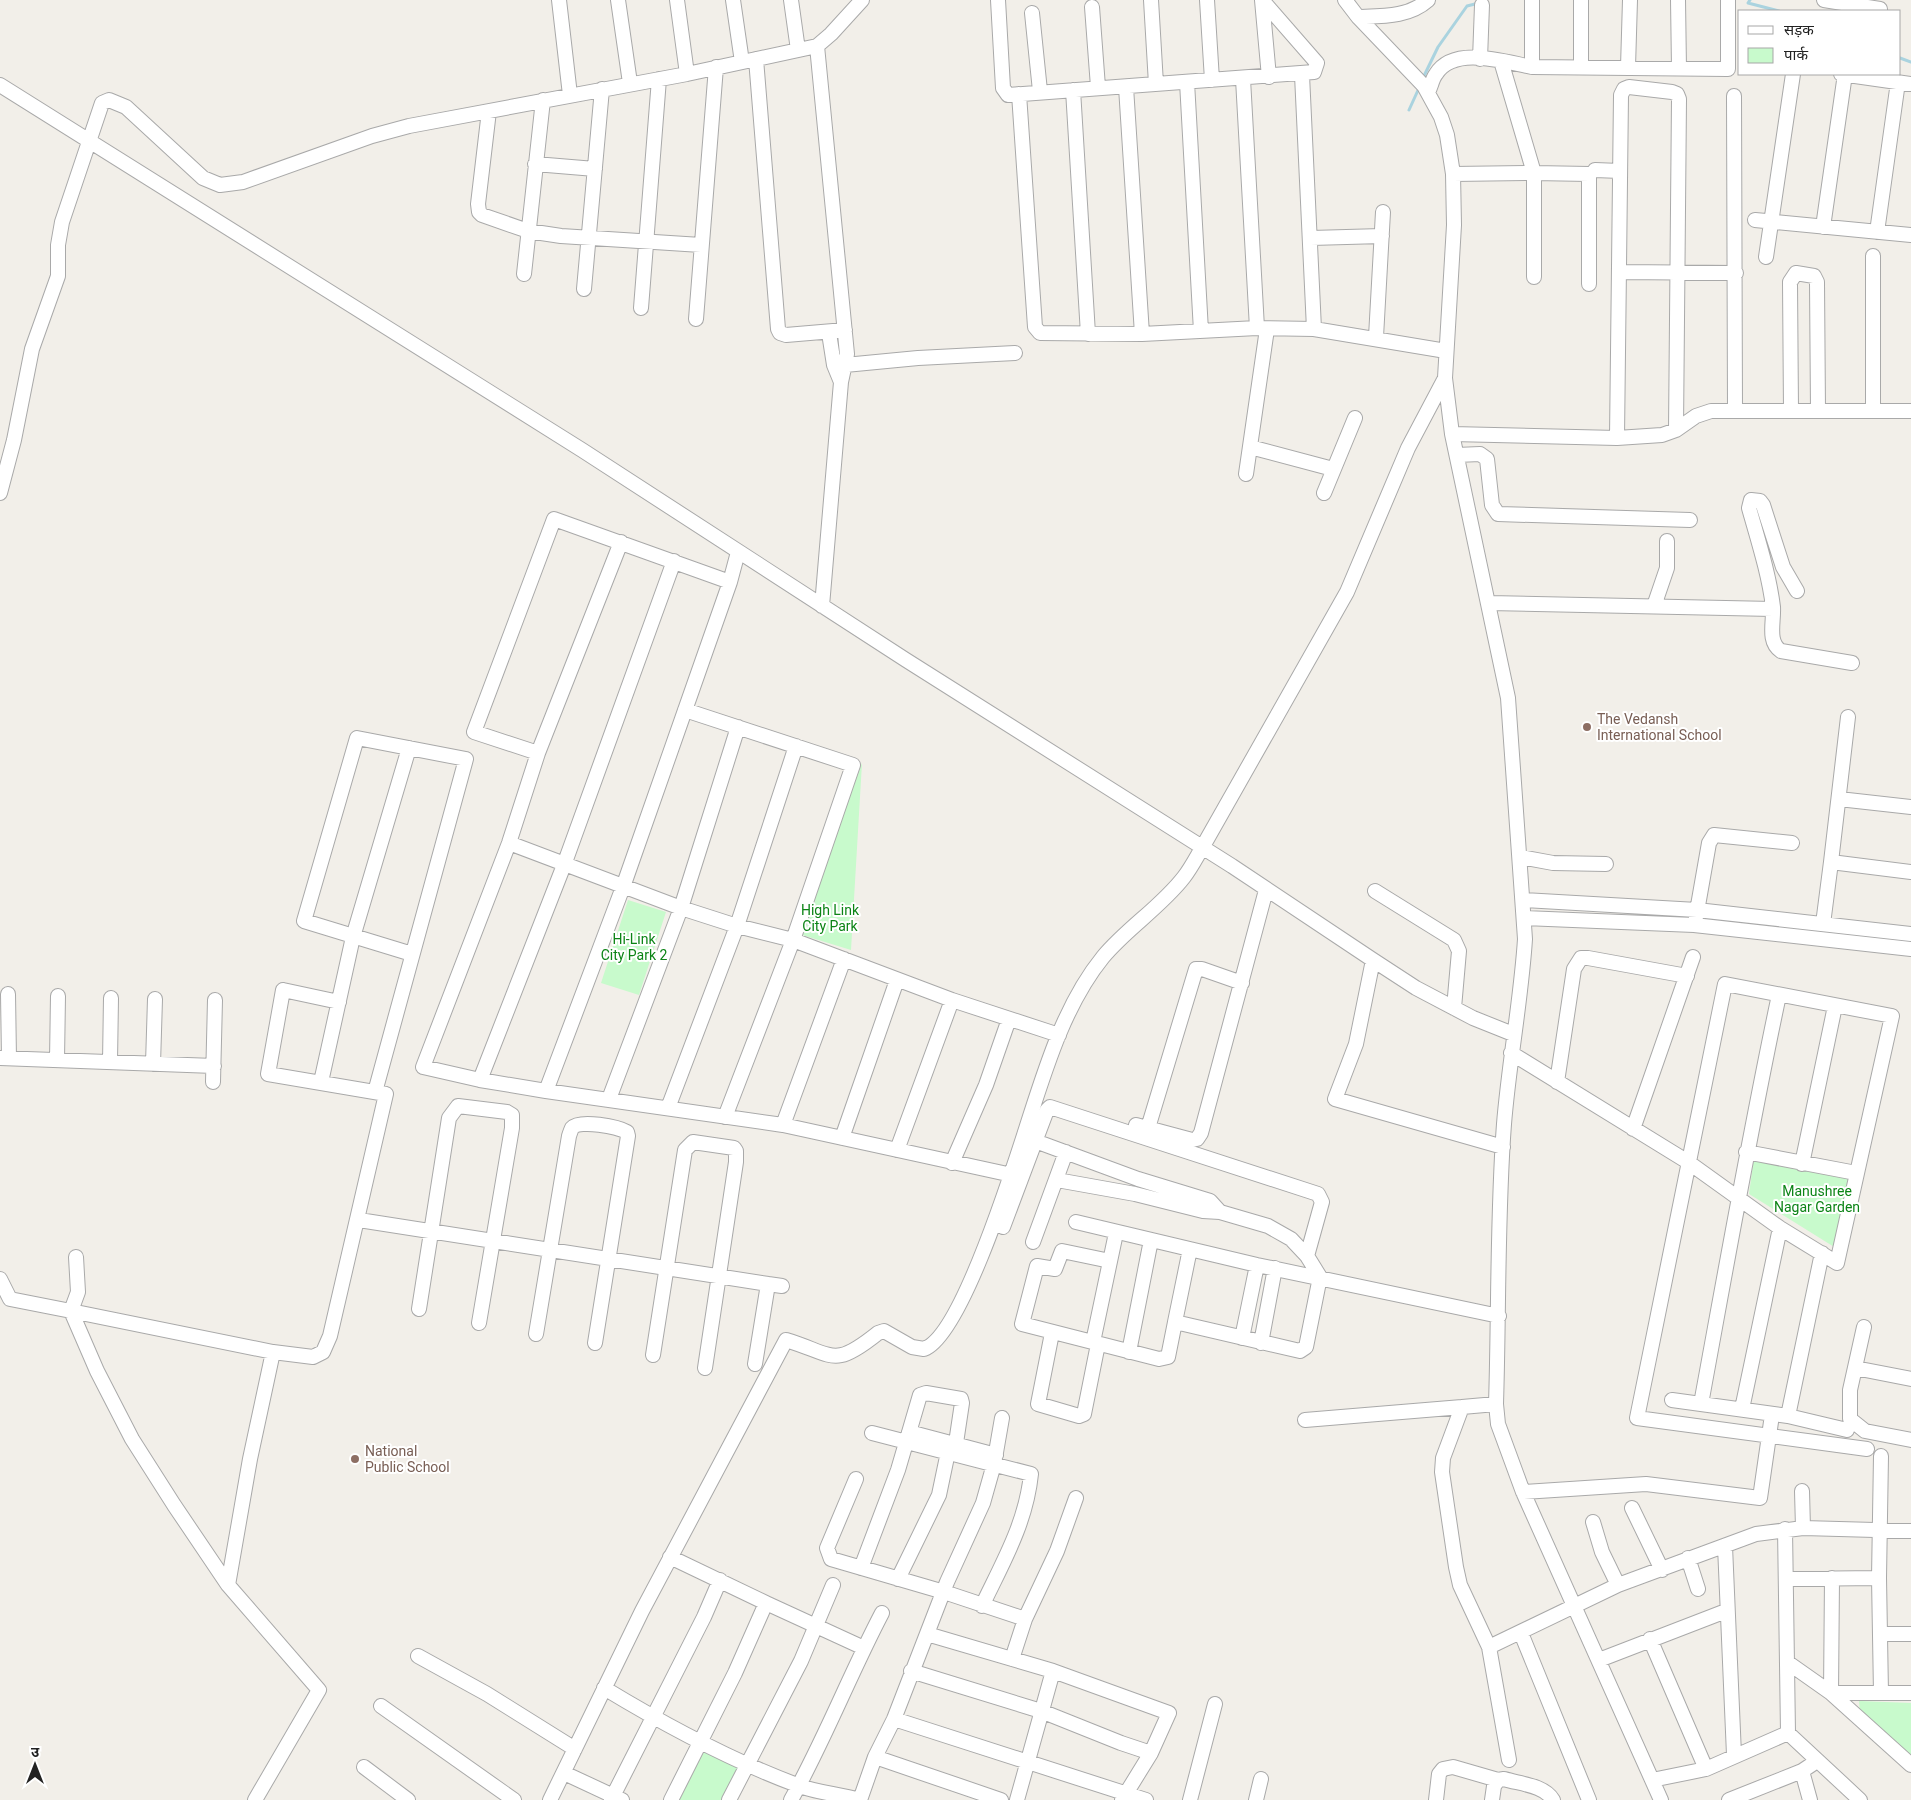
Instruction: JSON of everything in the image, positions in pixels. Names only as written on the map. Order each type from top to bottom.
[{"type":"street","points":[[558,0],[570,95]]},
{"type":"street","points":[[618,0],[630,84]]},
{"type":"street","points":[[677,0],[687,74]]},
{"type":"street","points":[[733,0],[749,60],[778,329],[780,333],[786,335],[844,330]]},
{"type":"street","points":[[791,0],[798,50]]},
{"type":"street","points":[[998,0],[1003,88],[1008,95],[1098,87],[1126,87],[1302,75],[1314,72],[1316,63],[1262,0]]},
{"type":"street","points":[[1151,0],[1156,84]]},
{"type":"street","points":[[1207,0],[1212,80]]},
{"type":"street","points":[[1262,0],[1269,77]]},
{"type":"street","points":[[1345,0],[1358,17],[1414,73],[1426,89],[1441,117],[1447,135],[1453,174],[1454,225],[1445,378],[1452,434],[1508,698],[1524,918],[1522,978],[1513,1034],[1503,1147],[1496,1404],[1498,1424],[1524,1492],[1661,1800]]},
{"type":"street","points":[[1358,17],[1391,15],[1413,10],[1428,0]]},
{"type":"street","points":[[1532,0],[1532,67]]},
{"type":"street","points":[[1581,0],[1581,67]]},
{"type":"street","points":[[1628,68],[1630,0]]},
{"type":"street","points":[[1678,0],[1679,68]]},
{"type":"street","points":[[1426,89],[1436,74],[1447,63],[1462,58],[1500,61],[1532,67],[1734,69],[1728,0]]},
{"type":"street","points":[[1824,0],[1880,9]]},
{"type":"street","points":[[0,493],[14,440],[32,348],[58,276],[58,245],[62,222],[102,103],[109,100],[117,102],[203,178],[213,183],[227,185],[260,177],[390,131],[543,100],[687,74],[817,46],[858,3]]},
{"type":"street","points":[[1480,59],[1482,6]]},
{"type":"street","points":[[1092,7],[1098,87]]},
{"type":"street","points":[[1032,13],[1040,91]]},
{"type":"street","points":[[817,46],[847,354],[841,382],[822,606]]},
{"type":"street","points":[[1500,61],[1534,173],[1534,277]]},
{"type":"street","points":[[696,319],[716,67]]},
{"type":"street","points":[[1302,75],[1314,329]]},
{"type":"street","points":[[1766,257],[1793,75]]},
{"type":"street","points":[[1823,226],[1845,75]]},
{"type":"street","points":[[1852,75],[1904,83],[1877,232]]},
{"type":"street","points":[[641,308],[659,79]]},
{"type":"street","points":[[1242,79],[1262,328],[1246,474]]},
{"type":"street","points":[[1187,82],[1200,331]]},
{"type":"street","points":[[0,85],[479,384],[822,606],[1202,848],[1373,960],[1454,1008],[1513,1034]]},
{"type":"street","points":[[1126,87],[1142,334]]},
{"type":"street","points":[[1617,438],[1621,95],[1624,89],[1629,87],[1677,94],[1679,99],[1676,430]]},
{"type":"street","points":[[584,289],[602,89]]},
{"type":"street","points":[[1073,90],[1088,334]]},
{"type":"street","points":[[1019,94],[1035,327],[1040,333],[1142,334],[1262,328],[1314,329],[1376,337],[1446,350]]},
{"type":"street","points":[[1734,96],[1735,410]]},
{"type":"street","points":[[524,274],[543,100]]},
{"type":"street","points":[[488,111],[479,212],[482,215],[528,231],[646,243],[701,245]]},
{"type":"street","points":[[535,164],[595,168]]},
{"type":"street","points":[[1595,170],[1620,171]]},
{"type":"street","points":[[1453,174],[1589,174],[1589,284]]},
{"type":"street","points":[[1376,337],[1383,212]]},
{"type":"street","points":[[1755,220],[1911,235]]},
{"type":"street","points":[[1311,238],[1382,236]]},
{"type":"street","points":[[1873,256],[1873,411]]},
{"type":"street","points":[[1620,272],[1736,273]]},
{"type":"street","points":[[1791,411],[1790,282],[1793,275],[1803,273],[1814,276],[1818,290],[1818,411]]},
{"type":"street","points":[[829,332],[834,365],[841,382]]},
{"type":"street","points":[[845,365],[918,358],[1016,353]]},
{"type":"street","points":[[1003,1227],[1059,1035],[1089,976],[1104,956],[1184,878],[1202,848],[1347,592],[1408,448],[1445,378]]},
{"type":"street","points":[[1452,434],[1617,438],[1662,435],[1676,430],[1696,416],[1711,410],[1911,411]]},
{"type":"street","points":[[1324,493],[1355,418]]},
{"type":"street","points":[[1250,447],[1333,469]]},
{"type":"street","points":[[1457,455],[1480,454],[1487,459],[1492,505],[1498,514],[1690,520]]},
{"type":"street","points":[[1797,591],[1782,567],[1763,505],[1760,501],[1751,500],[1748,508],[1773,609],[1773,641],[1775,648],[1780,651],[1852,663]]},
{"type":"street","points":[[538,753],[474,732],[554,519],[730,582]]},
{"type":"street","points":[[1654,606],[1667,568],[1667,541]]},
{"type":"street","points":[[621,542],[538,753],[509,843],[423,1067],[546,1092],[783,1125],[1012,1175]]},
{"type":"street","points":[[546,1092],[623,886],[730,582],[738,552]]},
{"type":"street","points":[[480,1080],[564,865],[674,561]]},
{"type":"street","points":[[1489,602],[1773,609]]},
{"type":"street","points":[[685,710],[853,764],[793,940],[725,1118]]},
{"type":"street","points":[[1823,924],[1848,717]]},
{"type":"street","points":[[609,1100],[681,908],[738,727]]},
{"type":"street","points":[[375,1092],[466,759],[357,738],[304,921],[412,954]]},
{"type":"street","points":[[668,1108],[737,926],[796,746]]},
{"type":"street","points":[[321,1082],[353,937],[409,748]]},
{"type":"street","points":[[1839,799],[1911,807]]},
{"type":"street","points":[[1694,925],[1709,843],[1714,835],[1792,843]]},
{"type":"street","points":[[509,843],[681,908],[737,926],[793,940],[952,1000],[1059,1035]]},
{"type":"street","points":[[1520,858],[1553,863],[1606,864]]},
{"type":"street","points":[[1831,862],[1911,872]]},
{"type":"street","points":[[1242,982],[1202,969],[1196,970],[1142,1127],[1192,1140],[1197,1139],[1201,1133],[1242,982],[1266,890]]},
{"type":"street","points":[[1375,891],[1454,940],[1458,945],[1460,952],[1454,1008]]},
{"type":"street","points":[[1523,900],[1697,910],[1911,934]]},
{"type":"street","points":[[1524,918],[1694,925],[1911,949]]},
{"type":"street","points":[[1633,1129],[1693,956]]},
{"type":"street","points":[[1557,1082],[1574,970],[1581,958],[1687,976]]},
{"type":"street","points":[[783,1125],[844,959]]},
{"type":"street","points":[[1373,960],[1356,1044],[1335,1099],[1503,1147]]},
{"type":"street","points":[[842,1138],[897,980]]},
{"type":"street","points":[[1511,1053],[1688,1162],[1780,1228],[1837,1263],[1892,1016],[1725,984],[1688,1162],[1637,1418],[1769,1438],[1867,1449]]},
{"type":"street","points":[[0,1279],[10,1300],[273,1352],[314,1357],[323,1352],[330,1336],[386,1094],[268,1074],[283,990],[338,1002]]},
{"type":"street","points":[[8,994],[5,1058],[214,1066]]},
{"type":"street","points":[[1701,1404],[1739,1200],[1746,1152],[1779,995]]},
{"type":"street","points":[[57,1060],[58,996]]},
{"type":"street","points":[[110,1062],[111,998]]},
{"type":"street","points":[[153,1064],[155,999]]},
{"type":"street","points":[[213,1082],[215,1000]]},
{"type":"street","points":[[897,1150],[952,1000]]},
{"type":"street","points":[[1802,1164],[1835,1006]]},
{"type":"street","points":[[952,1163],[986,1085],[1009,1019]]},
{"type":"street","points":[[419,1309],[449,1118],[452,1111],[458,1106],[507,1112],[512,1116],[512,1128],[479,1322]]},
{"type":"street","points":[[550,1800],[670,1557],[786,1340],[832,1356],[850,1354],[878,1333],[884,1331],[919,1349],[931,1347],[946,1327],[973,1274],[1012,1175],[1047,1110],[1051,1108],[1316,1192],[1321,1196],[1322,1202],[1306,1256]]},
{"type":"street","points":[[536,1334],[569,1136],[572,1128],[578,1124],[602,1125],[622,1129],[627,1132],[628,1136],[595,1343]]},
{"type":"street","points":[[1030,1139],[1138,1179],[1210,1201],[1220,1212]]},
{"type":"street","points":[[653,1355],[687,1145],[693,1142],[734,1148],[736,1151],[736,1162],[705,1368]]},
{"type":"street","points":[[1033,1242],[1066,1152]]},
{"type":"street","points":[[1746,1152],[1856,1173]]},
{"type":"street","points":[[1136,1194],[1138,1179]]},
{"type":"street","points":[[1057,1180],[1136,1194],[1203,1211],[1220,1212],[1276,1229],[1291,1239],[1306,1256],[1320,1277],[1304,1350],[1261,1343],[1175,1322]]},
{"type":"street","points":[[358,1220],[775,1285],[755,1364]]},
{"type":"street","points":[[1076,1222],[1257,1265],[1499,1316]]},
{"type":"street","points":[[1742,1410],[1780,1228]]},
{"type":"street","points":[[1052,1334],[1038,1404],[1079,1416],[1084,1414],[1095,1343],[1116,1233]]},
{"type":"street","points":[[1129,1352],[1151,1240]]},
{"type":"street","points":[[1110,1261],[1062,1251],[1055,1269],[1036,1266],[1022,1324],[1052,1334],[1166,1359],[1190,1249]]},
{"type":"street","points":[[1788,1416],[1822,1253]]},
{"type":"street","points":[[76,1257],[78,1292],[71,1311],[132,1439],[228,1585],[319,1690],[255,1800]]},
{"type":"street","points":[[1242,1338],[1257,1265]]},
{"type":"street","points":[[1261,1343],[1276,1268]]},
{"type":"street","points":[[1864,1327],[1849,1401],[1850,1419],[1865,1431],[1911,1440]]},
{"type":"street","points":[[228,1585],[248,1468],[273,1352]]},
{"type":"street","points":[[1855,1368],[1911,1379]]},
{"type":"street","points":[[861,1568],[890,1494],[920,1395],[926,1393],[961,1399],[962,1403],[952,1448],[939,1495],[898,1579]]},
{"type":"street","points":[[1672,1400],[1788,1416],[1848,1430]]},
{"type":"street","points":[[1305,1420],[1496,1404]]},
{"type":"street","points":[[1462,1407],[1443,1458],[1442,1472],[1460,1585],[1490,1647],[1509,1760]]},
{"type":"street","points":[[1524,1492],[1646,1484],[1760,1498],[1772,1415]]},
{"type":"street","points":[[604,1688],[652,1717],[748,1765],[799,1786],[860,1800],[875,1758],[894,1719],[911,1672],[983,1503],[995,1459],[1002,1418]]},
{"type":"street","points":[[872,1433],[907,1438],[995,1459],[1031,1474],[1028,1501],[1020,1525],[982,1606]]},
{"type":"street","points":[[1881,1456],[1878,1578],[1881,1693]]},
{"type":"street","points":[[856,1479],[827,1552],[831,1559],[944,1592],[1025,1619]]},
{"type":"street","points":[[1802,1491],[1803,1528]]},
{"type":"street","points":[[1012,1659],[1025,1619],[1057,1551],[1076,1498]]},
{"type":"street","points":[[1632,1508],[1662,1570]]},
{"type":"street","points":[[1593,1522],[1602,1552],[1618,1585]]},
{"type":"street","points":[[1490,1647],[1618,1585],[1756,1534],[1803,1528],[1911,1531]]},
{"type":"street","points":[[1785,1529],[1788,1733],[1860,1800]]},
{"type":"street","points":[[1725,1546],[1726,1611],[1734,1755]]},
{"type":"street","points":[[670,1557],[864,1648]]},
{"type":"street","points":[[1688,1558],[1698,1589]]},
{"type":"street","points":[[1831,1693],[1832,1578]]},
{"type":"street","points":[[1786,1579],[1878,1578]]},
{"type":"street","points":[[564,1773],[616,1799],[652,1717],[704,1617],[720,1580]]},
{"type":"street","points":[[729,1800],[801,1661],[834,1585]]},
{"type":"street","points":[[671,1800],[735,1673],[766,1603]]},
{"type":"street","points":[[1599,1660],[1726,1611]]},
{"type":"street","points":[[792,1800],[838,1709],[864,1648],[882,1613]]},
{"type":"street","points":[[1521,1633],[1589,1800]]},
{"type":"street","points":[[928,1634],[1053,1672],[1169,1714],[1151,1753],[1123,1797]]},
{"type":"street","points":[[1880,1634],[1911,1634]]},
{"type":"street","points":[[1650,1639],[1706,1769]]},
{"type":"street","points":[[418,1656],[487,1694],[575,1749]]},
{"type":"street","points":[[1787,1662],[1831,1693],[1911,1765]]},
{"type":"street","points":[[911,1672],[1041,1711],[1151,1753]]},
{"type":"street","points":[[1017,1800],[1053,1672]]},
{"type":"street","points":[[1831,1693],[1911,1692]]},
{"type":"street","points":[[1190,1800],[1215,1704]]},
{"type":"street","points":[[381,1706],[514,1800]]},
{"type":"street","points":[[894,1719],[1028,1761],[1123,1797],[1146,1800]]},
{"type":"street","points":[[1652,1780],[1706,1769],[1734,1755],[1788,1733]]},
{"type":"street","points":[[875,1758],[1001,1800]]},
{"type":"street","points":[[1729,1800],[1802,1771],[1817,1761]]},
{"type":"street","points":[[1436,1800],[1439,1774],[1443,1769],[1453,1767],[1542,1790],[1549,1794],[1552,1800]]},
{"type":"street","points":[[364,1768],[408,1800]]},
{"type":"street","points":[[1802,1771],[1810,1800]]},
{"type":"street","points":[[1256,1800],[1261,1779]]},
{"type":"street","points":[[1492,1800],[1494,1786],[1498,1780]]},
{"type":"green space","name":"High Link City Park","points":[[862,763],[851,950],[799,934]]},
{"type":"green space","name":"Hi-Link City Park 2","points":[[628,900],[666,912],[639,995],[601,983]]},
{"type":"green space","name":"Manushree Nagar Garden","points":[[1754,1157],[1855,1174],[1839,1250],[1749,1194]]},
{"type":"green space","points":[[1859,1701],[1911,1703],[1911,1759],[1860,1714]]},
{"type":"green space","points":[[701,1746],[741,1764],[725,1800],[676,1800]]},
{"type":"waterway","points":[[1750,0],[1748,3],[1775,10]]},
{"type":"waterway","points":[[1422,80],[1438,47],[1467,6],[1479,3]]},
{"type":"waterway","points":[[1901,58],[1911,62]]},
{"type":"waterway","points":[[1409,110],[1419,88]]},
{"type":"place","name":"The Vedansh International School","points":[[1587,727]]},
{"type":"place","name":"National Public School","points":[[355,1459]]}]
